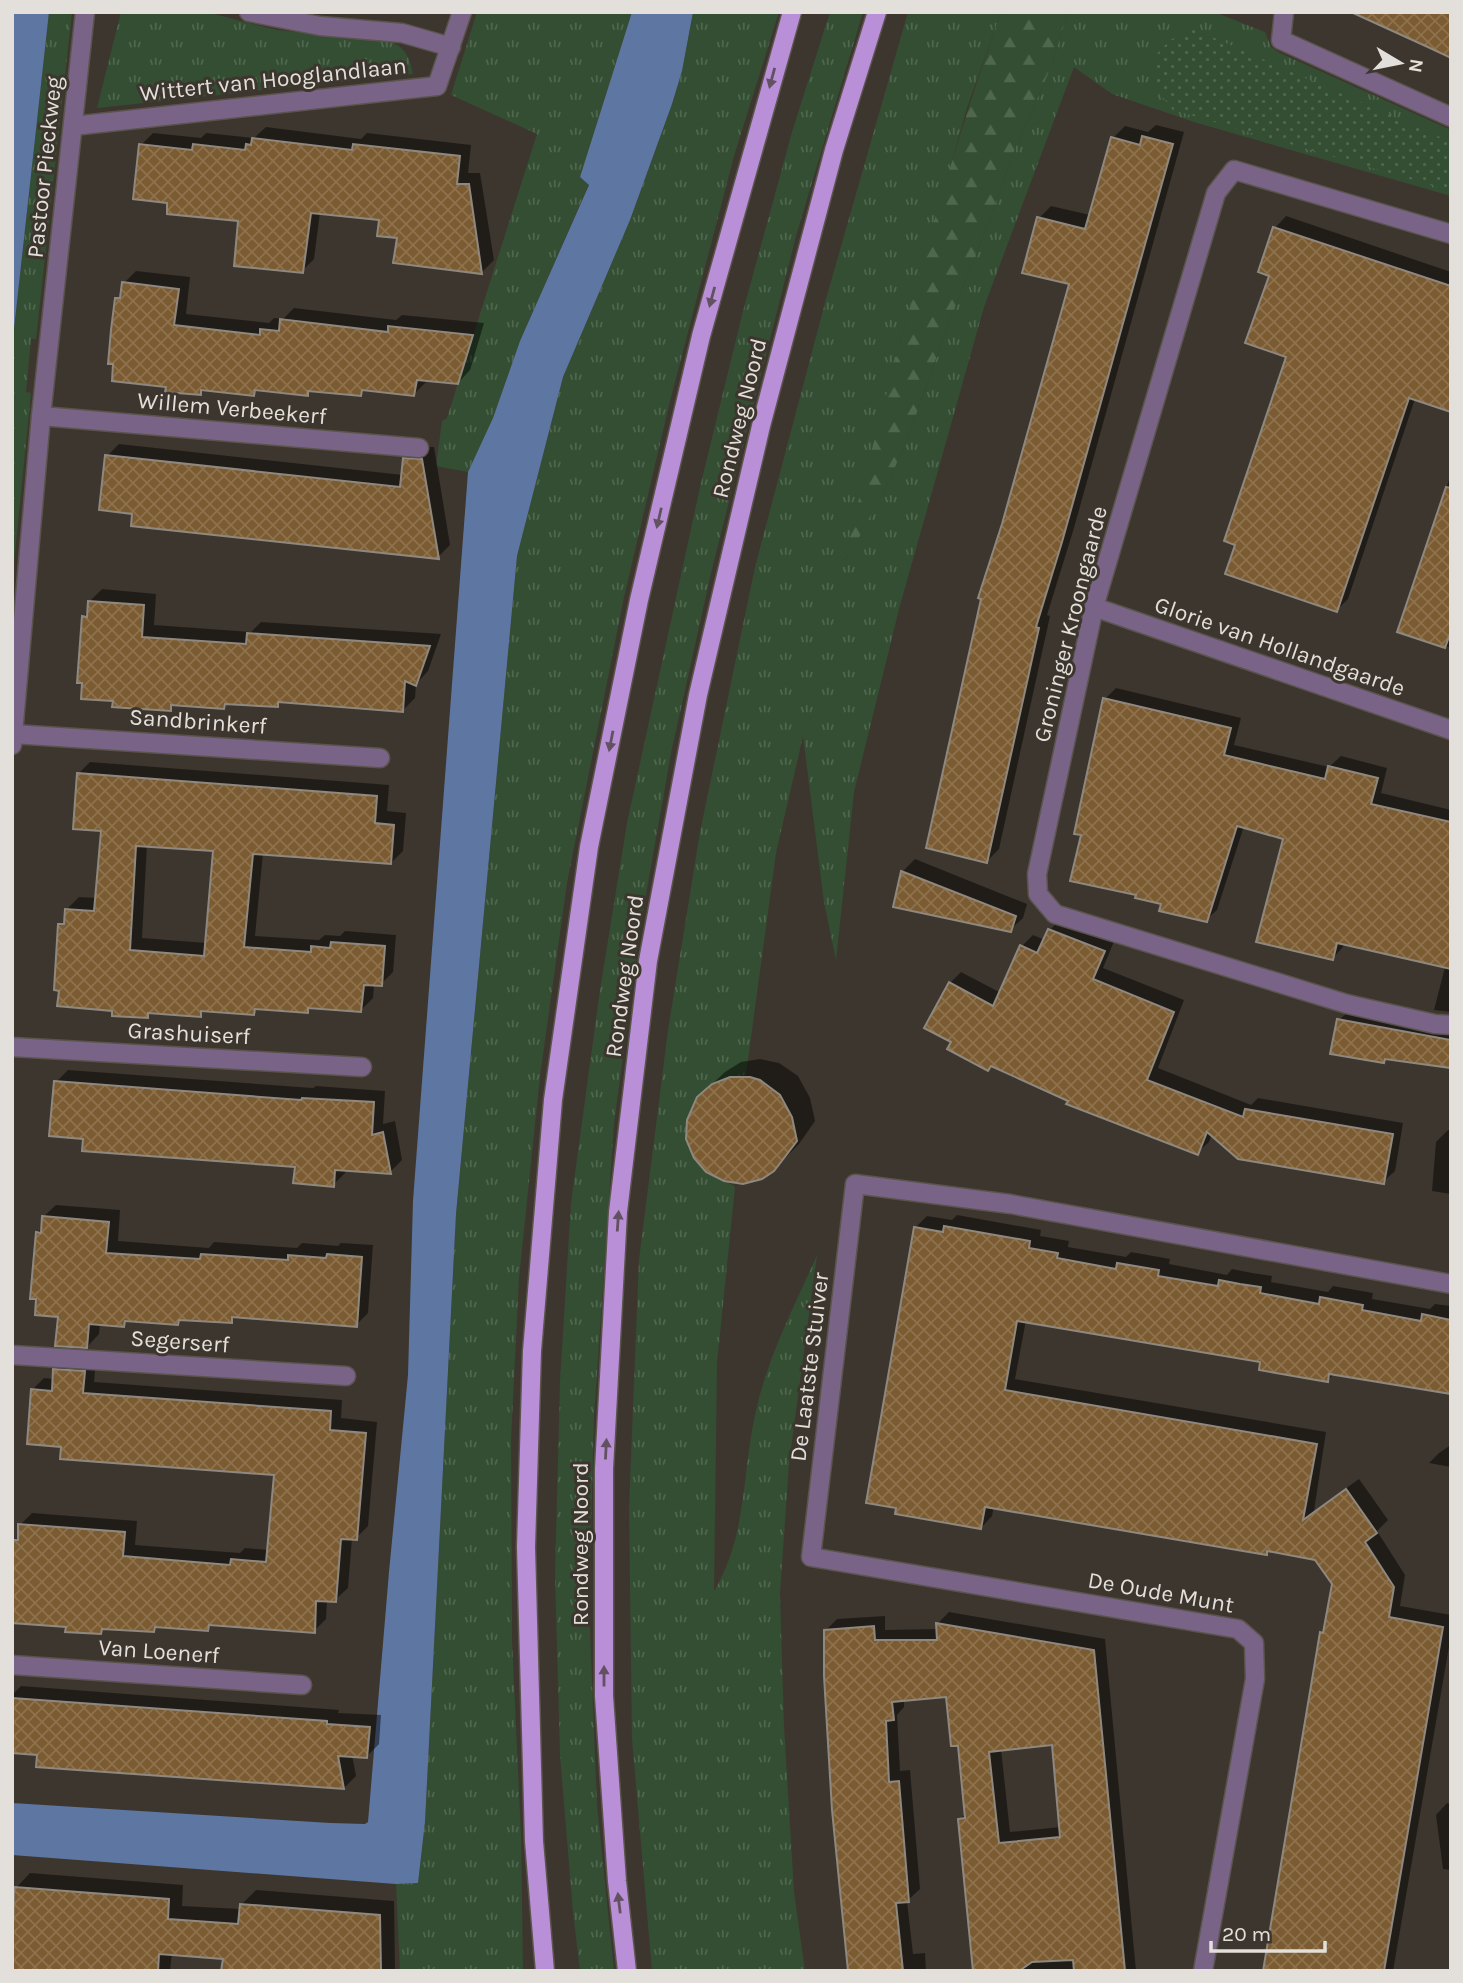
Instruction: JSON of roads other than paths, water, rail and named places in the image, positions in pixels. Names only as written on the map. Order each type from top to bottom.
[{"type":"main road","points":[[545,1971],[534,1842],[526,1547],[532,1351],[552,1100],[589,847],[639,600],[701,336],[792,12]]},
{"type":"main road","name":"Rondweg Noord","points":[[627,1971],[617,1881],[604,1696],[604,1469],[618,1212],[648,961],[698,695],[761,426],[834,150],[877,12]]},
{"type":"street","name":"Pastoor Pieckweg","points":[[13,739],[41,416],[85,12]]},
{"type":"street","name":"Wittert van Hooglandlaan","points":[[249,12],[320,26],[402,33],[451,47]]},
{"type":"street","name":"Wittert van Hooglandlaan","points":[[73,125],[438,86],[462,12]]},
{"type":"street","points":[[1284,12],[1281,40],[1451,117]]},
{"type":"street","name":"Groninger Kroongaarde","points":[[1451,234],[1234,170],[1216,193],[1094,607],[1037,874],[1038,894],[1055,914],[1347,1004],[1435,1024],[1451,1025]]},
{"type":"street","name":"Willem Verbeekerf","points":[[41,416],[419,448]]},
{"type":"street","name":"Glorie van Hollandgaarde","points":[[1094,607],[1451,730]]},
{"type":"street","name":"Sandbrinkerf","points":[[13,739],[380,758]]},
{"type":"street","name":"Grashuiserf","points":[[12,1047],[362,1067]]},
{"type":"street","name":"De Laatste Stuiver","points":[[811,1557],[855,1184],[1010,1204],[1451,1283]]},
{"type":"street","name":"Segerserf","points":[[12,1355],[346,1376]]},
{"type":"street","name":"De Oude Munt","points":[[811,1557],[1238,1629],[1254,1643],[1255,1679],[1203,1971]]},
{"type":"street","name":"Van Loenerf","points":[[12,1665],[302,1685]]},
{"type":"water","points":[[12,12],[49,12],[12,347]]},
{"type":"water","points":[[632,12],[693,12],[682,71],[672,104],[630,220],[563,377],[517,556],[456,1214],[425,1822],[418,1883],[396,1884],[12,1855],[12,1803],[330,1823],[368,1822],[408,1375],[413,1201],[468,472],[493,418],[520,341],[589,185],[580,177]]}]
